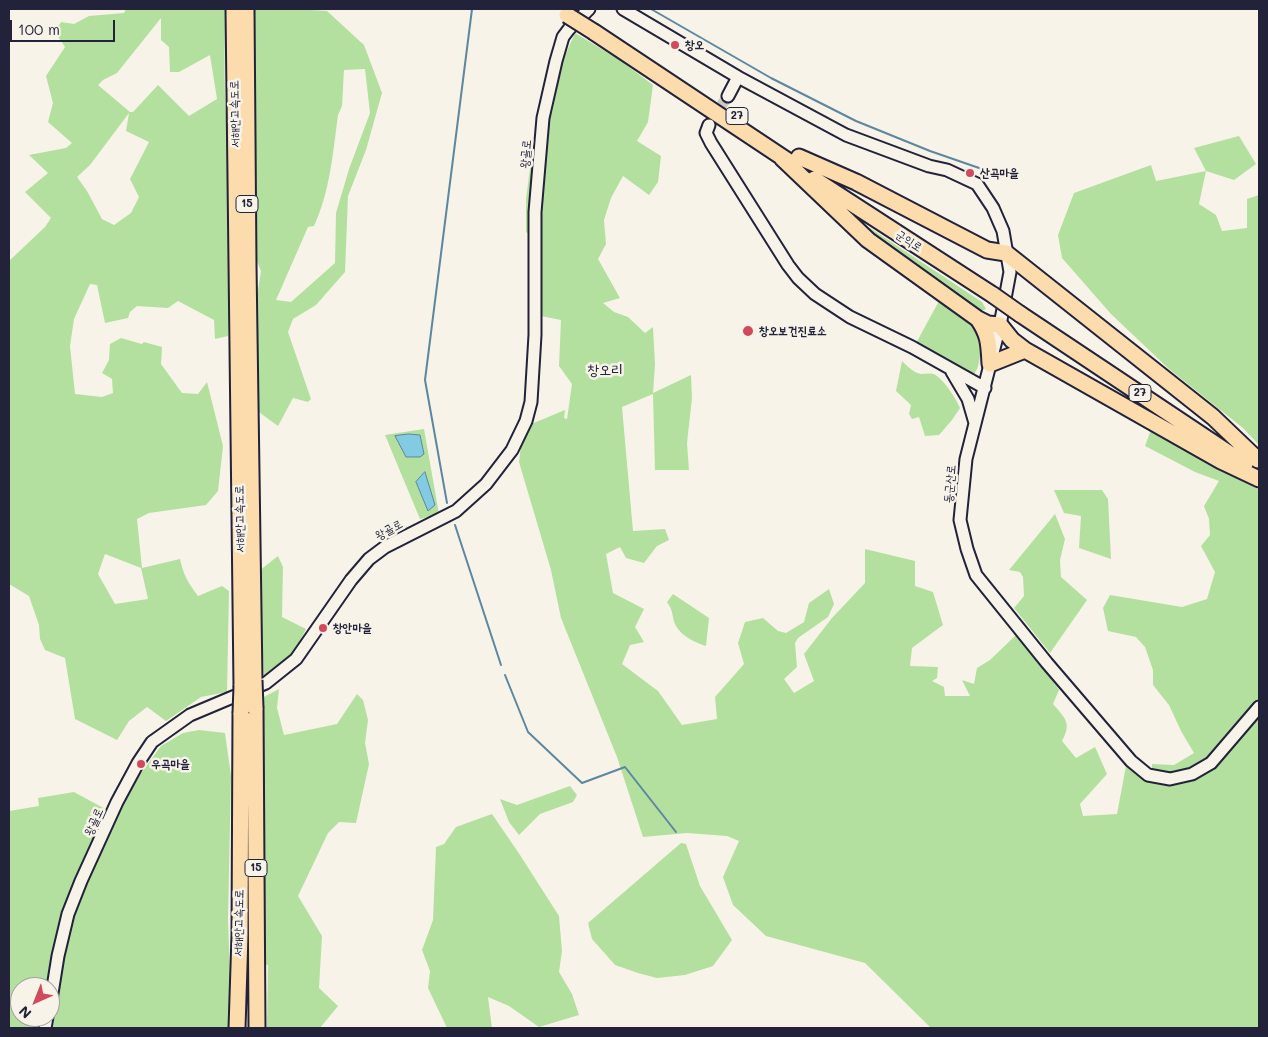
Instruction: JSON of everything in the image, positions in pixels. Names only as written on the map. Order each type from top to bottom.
[{"type":"highway","name":"서해안고속도로","points":[[234,9],[238,389],[248,683]]},
{"type":"highway","name":"서해안고속도로","points":[[246,9],[250,400],[248,710],[257,1028]]},
{"type":"highway","name":"군익로","points":[[567,11],[597,28],[800,157],[994,291]]},
{"type":"highway","name":"군익로","points":[[597,28],[782,158],[1021,308],[1259,465]]},
{"type":"highway","points":[[800,157],[856,182],[987,250],[1006,253],[1212,417],[1259,465]]},
{"type":"highway","points":[[782,158],[868,240],[978,319],[988,324],[1000,325],[1012,340],[1025,350],[1221,461],[1259,479]]},
{"type":"highway","points":[[978,319],[986,330],[990,364],[1025,350]]},
{"type":"highway","name":"서해안고속도로","points":[[237,1028],[248,710]]},
{"type":"street","name":"왕골로","points":[[55,977],[68,914],[81,880],[118,802],[152,742],[190,715],[266,683],[296,659],[351,580],[369,560],[385,547],[456,511],[486,484],[512,450],[526,421],[531,402],[535,335],[535,212],[543,118],[563,38],[568,29],[589,9]]},
{"type":"street","points":[[623,9],[738,77],[728,96]]},
{"type":"street","name":"동군산로","points":[[738,77],[846,135],[929,166],[947,170],[977,184],[994,208],[1003,231],[1010,272],[1000,325],[966,459],[960,520],[976,575],[1047,663],[1133,763],[1148,774],[1170,779],[1192,774],[1211,763],[1259,707]]},
{"type":"street","points":[[708,125],[706,133],[711,143],[788,265],[805,286],[850,318],[912,347],[985,388]]},
{"type":"street","points":[[952,370],[968,399],[975,423]]},
{"type":"green space","points":[[126,9],[225,9],[225,85],[230,246],[228,336],[215,339],[214,320],[178,301],[168,308],[137,306],[130,312],[128,318],[105,323],[97,285],[90,284],[74,319],[70,346],[75,394],[102,397],[113,393],[112,379],[102,373],[109,360],[110,344],[121,338],[162,347],[161,364],[182,393],[198,394],[207,382],[223,446],[218,491],[206,505],[149,513],[137,519],[142,568],[180,559],[186,578],[198,596],[222,586],[229,591],[227,692],[201,697],[166,721],[147,707],[129,721],[117,740],[75,719],[65,658],[45,650],[40,639],[39,625],[29,596],[9,584],[9,261],[45,227],[51,218],[25,192],[48,173],[29,155],[66,148],[72,143],[48,122],[53,103],[46,76],[65,47],[55,32],[61,22],[74,24],[89,16],[124,13]],"holes":[[[161,18],[161,40],[169,47],[170,72],[179,72],[210,55],[217,99],[189,116],[158,85],[133,112],[130,112],[98,85],[103,80],[117,73]],[[129,113],[126,131],[149,142],[130,179],[139,197],[131,213],[114,225],[102,219],[77,177],[90,165]],[[105,554],[141,568],[148,599],[115,604],[98,574]]]},
{"type":"green space","points":[[250,9],[327,11],[364,45],[382,93],[366,150],[348,196],[345,272],[316,305],[293,319],[288,332],[311,399],[308,402],[293,398],[278,426],[256,410],[255,310],[261,271],[254,254],[257,189],[250,72]],"holes":[[[365,69],[370,113],[349,169],[336,213],[335,263],[291,302],[276,300],[308,227],[314,226],[324,200],[338,115],[342,106],[344,70]]]},
{"type":"green space","points":[[575,33],[620,60],[653,85],[648,122],[637,141],[661,156],[658,182],[649,195],[623,176],[611,198],[604,220],[606,244],[598,259],[620,298],[603,303],[614,312],[628,317],[645,333],[653,327],[655,364],[653,393],[691,375],[692,398],[687,443],[689,470],[655,470],[653,394],[622,407],[633,531],[665,529],[669,540],[657,546],[644,563],[626,558],[620,547],[606,554],[613,593],[644,609],[635,627],[644,642],[630,645],[622,664],[658,691],[682,725],[717,719],[715,697],[744,664],[738,643],[745,622],[763,618],[778,631],[786,633],[804,622],[809,603],[829,589],[834,604],[828,617],[798,638],[795,643],[797,667],[784,679],[794,693],[814,681],[804,654],[832,618],[865,583],[865,549],[915,561],[915,586],[933,592],[943,625],[912,648],[910,666],[938,667],[937,678],[932,681],[944,687],[945,696],[970,696],[962,680],[974,684],[977,668],[990,660],[1016,635],[1059,690],[1053,704],[1061,713],[1067,725],[1062,741],[1076,758],[1095,747],[1107,774],[1080,804],[1083,816],[1117,814],[1126,766],[1151,782],[1152,764],[1174,765],[1194,753],[1169,705],[1153,685],[1153,670],[1145,647],[1136,637],[1108,631],[1103,608],[1110,595],[1182,607],[1207,599],[1215,572],[1201,546],[1210,535],[1209,519],[1204,506],[1219,481],[1195,472],[1145,446],[1151,430],[1259,490],[1259,1028],[931,1028],[865,963],[766,936],[733,905],[723,877],[739,841],[727,836],[687,833],[643,837],[617,757],[561,618],[551,570],[519,462],[521,446],[529,425],[565,410],[564,418],[567,419],[572,384],[559,366],[561,320],[541,316],[538,272],[541,243],[526,232],[526,199],[534,138],[552,113],[563,60]]},
{"type":"green space","points":[[1239,136],[1256,164],[1234,180],[1206,171],[1194,148]]},
{"type":"green space","points":[[1151,165],[1156,181],[1206,171],[1199,204],[1216,215],[1222,231],[1247,228],[1247,199],[1259,195],[1259,445],[1243,428],[1169,369],[1111,314],[1062,258],[1058,235],[1074,193]]},
{"type":"green space","points":[[823,197],[982,302],[986,309],[976,314]]},
{"type":"green space","points":[[939,301],[963,316],[979,335],[979,361],[977,369],[972,376],[915,345]]},
{"type":"green space","points":[[902,361],[916,372],[937,376],[947,386],[960,408],[939,435],[925,436],[919,417],[912,419],[909,414],[911,405],[896,391]]},
{"type":"green space","points":[[424,429],[439,514],[420,519],[385,435]]},
{"type":"green space","points":[[1054,490],[1102,490],[1108,499],[1111,559],[1079,548],[1081,516],[1064,513]]},
{"type":"green space","points":[[1055,514],[1065,539],[1060,560],[1061,577],[1087,600],[1050,653],[1014,608],[1024,596],[1023,577],[1020,572],[1009,570]]},
{"type":"green space","points":[[278,556],[283,567],[282,617],[306,629],[293,655],[264,679],[259,571]]},
{"type":"green space","points":[[673,594],[709,618],[706,646],[685,636],[677,628],[667,602]]},
{"type":"green space","points":[[279,689],[277,708],[284,735],[337,724],[357,694],[363,700],[368,720],[365,743],[369,764],[356,823],[339,822],[328,833],[298,896],[322,936],[319,988],[338,1006],[320,1028],[267,1028],[268,965],[259,964],[260,699]]},
{"type":"green space","points":[[199,730],[225,733],[231,776],[228,919],[231,1005],[229,1028],[9,1028],[9,811],[39,806],[38,798],[74,792],[109,811],[72,885],[68,907],[82,895],[131,787],[161,746],[183,733]]},
{"type":"green space","points":[[570,786],[577,795],[573,802],[540,814],[519,835],[509,822],[500,799],[517,805]]},
{"type":"green space","points":[[492,814],[559,916],[562,951],[559,972],[572,994],[579,1015],[539,1027],[509,1006],[488,997],[492,1028],[447,1028],[428,988],[430,971],[422,950],[433,920],[436,847],[444,844],[456,827]]},
{"type":"green space","points":[[681,843],[686,844],[700,886],[732,940],[713,966],[685,975],[657,978],[615,965],[592,939],[588,923]]},
{"type":"water","points":[[420,435],[424,454],[420,457],[406,457],[395,436]]},
{"type":"water","points":[[425,472],[435,505],[428,511],[416,482]]},
{"type":"waterway","points":[[447,503],[425,380],[472,9]]},
{"type":"waterway","points":[[651,9],[771,78],[856,121],[930,151],[982,169]]},
{"type":"waterway","points":[[455,525],[501,665]]},
{"type":"waterway","points":[[505,675],[528,732],[582,783],[625,767],[676,832]]},
{"type":"tunnel","points":[[712,119],[728,96]]},
{"type":"place","name":"창오","points":[[675,45]]},
{"type":"place","name":"산곡마을","points":[[970,173]]},
{"type":"place","name":"창오보건진료소","points":[[748,331]]},
{"type":"place","name":"창안마을","points":[[323,628]]},
{"type":"place","name":"우곡마을","points":[[141,764]]},
{"type":"district","name":"창오리","points":[[605,370]]}]
